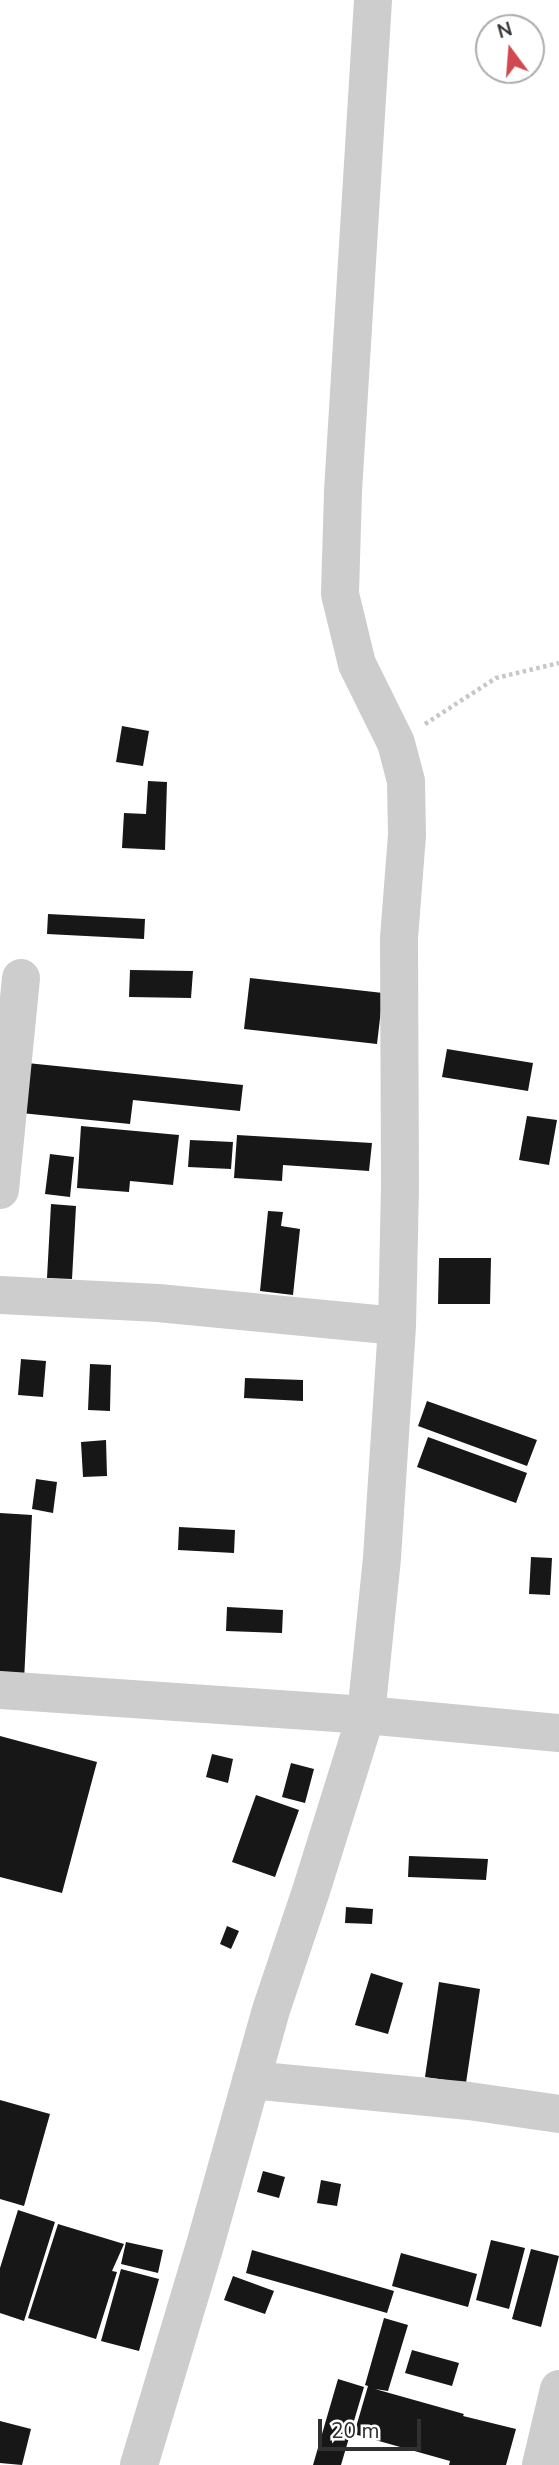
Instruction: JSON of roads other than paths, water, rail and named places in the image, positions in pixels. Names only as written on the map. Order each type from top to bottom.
[{"type":"street","points":[[139,2465],[271,2010],[366,1715],[382,1558],[397,1326],[400,1188],[399,938],[407,835],[406,781],[396,743],[357,664],[340,594],[344,477],[373,0]]},
{"type":"street","points":[[0,1190],[21,978]]},
{"type":"street","points":[[0,1295],[158,1303],[397,1326]]},
{"type":"street","points":[[0,1690],[366,1715],[559,1732]]},
{"type":"street","points":[[251,2080],[469,2101],[559,2114]]},
{"type":"street","points":[[541,2465],[559,2389]]}]
